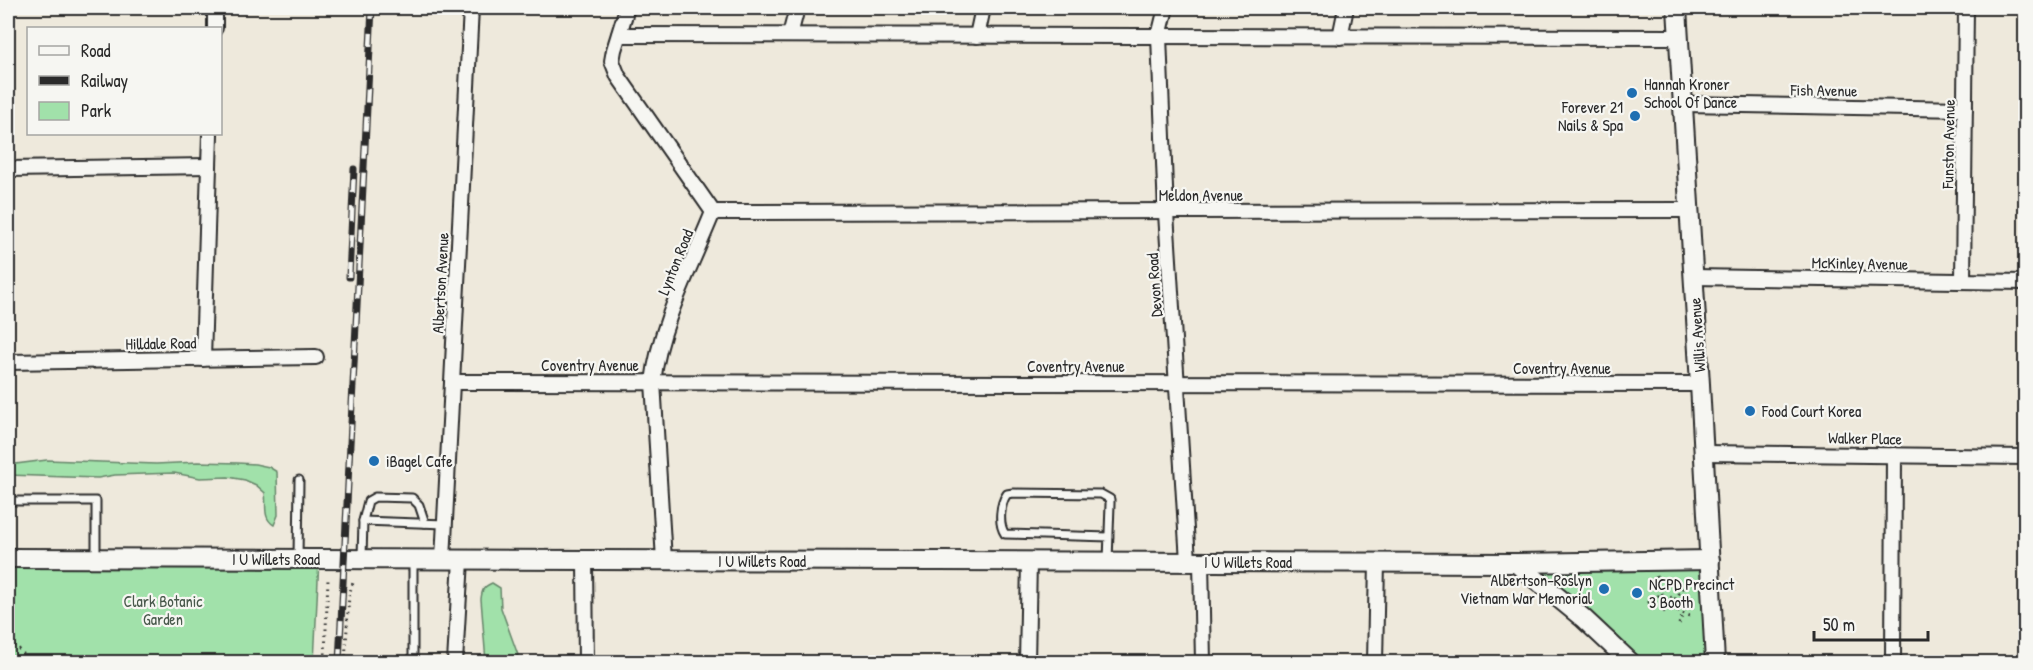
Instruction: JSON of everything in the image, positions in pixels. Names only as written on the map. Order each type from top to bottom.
[{"type":"main road","name":"Willis Avenue","points":[[1677,8],[1715,663]]},
{"type":"main road","name":"I U Willets Road","points":[[8,558],[1516,563],[1710,560]]},
{"type":"main road","points":[[1516,563],[1583,618],[1630,663]]},
{"type":"street","points":[[215,8],[215,27]]},
{"type":"street","name":"Albertson Avenue","points":[[455,663],[452,560],[445,524],[471,8]]},
{"type":"street","points":[[627,8],[612,61],[618,76],[713,213]]},
{"type":"street","points":[[790,35],[797,8]]},
{"type":"street","points":[[977,36],[983,8]]},
{"type":"street","name":"Devon Road","points":[[1166,8],[1159,36],[1166,212],[1177,383],[1203,663]]},
{"type":"street","points":[[1340,36],[1346,8]]},
{"type":"street","name":"Funston Avenue","points":[[1963,281],[1966,8]]},
{"type":"street","points":[[619,35],[1679,37]]},
{"type":"street","name":"Fish Avenue","points":[[1683,104],[1965,109]]},
{"type":"street","points":[[203,359],[210,135]]},
{"type":"street","points":[[8,170],[209,166]]},
{"type":"street","name":"Meldon Avenue","points":[[713,213],[1689,210]]},
{"type":"street","name":"Lynton Road","points":[[664,560],[653,382],[656,358],[663,334],[713,213]]},
{"type":"street","name":"McKinley Avenue","points":[[1694,278],[2025,282]]},
{"type":"street","name":"Hilldale Road","points":[[8,362],[316,357]]},
{"type":"street","name":"Coventry Avenue","points":[[452,382],[1700,384]]},
{"type":"street","name":"Walker Place","points":[[1704,453],[2025,457]]},
{"type":"street","points":[[1893,663],[1894,455]]},
{"type":"street","points":[[585,561],[586,663]]},
{"type":"street","points":[[1027,663],[1029,561]]},
{"type":"street","points":[[1375,663],[1377,562]]},
{"type":"lane","points":[[298,558],[299,480]]},
{"type":"lane","points":[[1107,561],[1110,499],[1101,494],[1013,493],[1007,494],[1004,498],[1002,530],[1005,534],[1108,537]]},
{"type":"lane","points":[[362,559],[363,521],[368,501],[375,496],[412,498],[419,505],[425,523]]},
{"type":"lane","points":[[8,501],[96,501],[96,557]]},
{"type":"lane","points":[[363,521],[445,524]]},
{"type":"lane","points":[[413,560],[413,663]]},
{"type":"path","points":[[1656,576],[1661,594],[1670,606],[1694,617]]},
{"type":"path","points":[[1675,599],[1693,576]]},
{"type":"path","points":[[324,654],[328,579]]},
{"type":"path","points":[[345,663],[349,594],[354,580]]},
{"type":"path","points":[[1648,603],[1661,594]]},
{"type":"path","points":[[1665,600],[1672,597],[1675,599],[1678,603],[1676,610]]},
{"type":"path","points":[[1663,612],[1670,606]]},
{"type":"path","points":[[1679,624],[1683,613]]},
{"type":"path","points":[[8,643],[24,654],[29,663]]},
{"type":"green space","points":[[47,460],[156,464],[238,463],[269,467],[277,472],[278,515],[274,525],[266,515],[265,493],[256,485],[245,480],[228,477],[200,478],[174,473],[115,475],[98,478],[8,475],[8,465]]},
{"type":"green space","name":"Clark Botanic Garden","points":[[8,558],[319,559],[314,662],[8,662]]},
{"type":"green space","points":[[1710,560],[1715,662],[1632,662],[1516,563]]},
{"type":"green space","points":[[492,583],[500,588],[501,608],[518,655],[511,662],[486,662],[481,599],[484,589]]},
{"type":"railway","points":[[339,662],[372,8]]},
{"type":"railway","points":[[349,277],[354,169]]},
{"type":"place","name":"Hannah Kroner School Of Dance","points":[[1632,93]]},
{"type":"place","name":"Forever 21 Nails & Spa","points":[[1635,116]]},
{"type":"place","name":"Food Court Korea","points":[[1750,411]]},
{"type":"place","name":"iBagel Cafe","points":[[374,461]]},
{"type":"place","name":"Albertson–Roslyn Vietnam War Memorial","points":[[1604,589]]},
{"type":"place","name":"NCPD Precinct 3 Booth","points":[[1637,593]]}]
